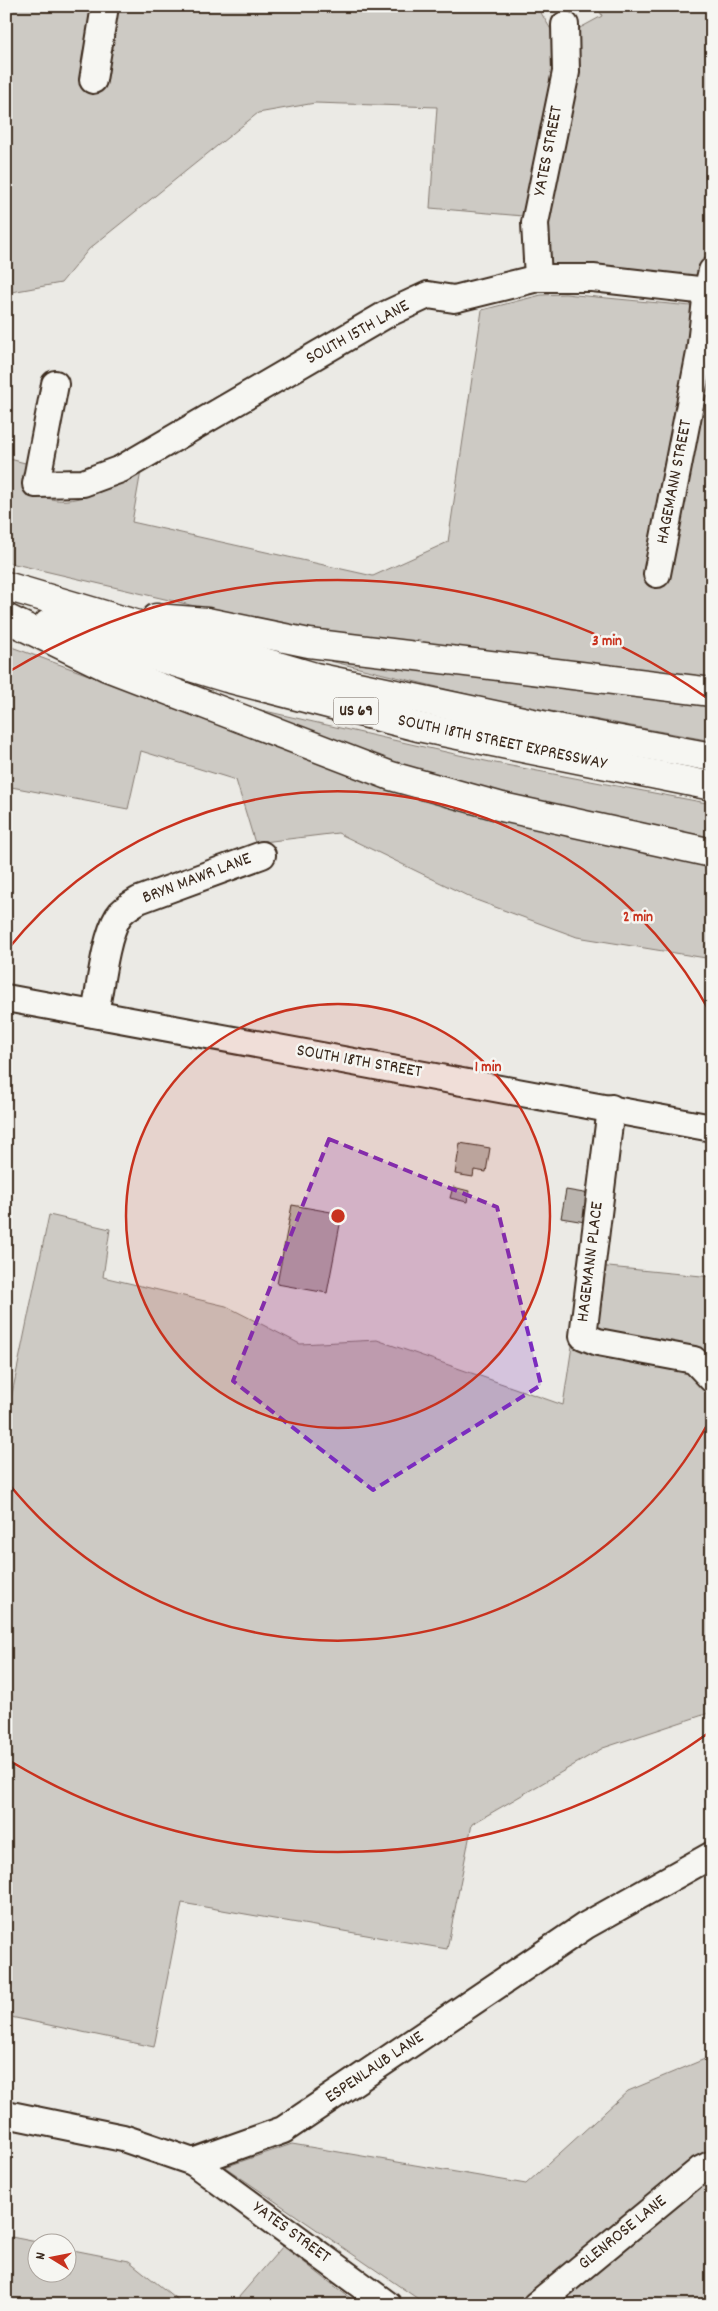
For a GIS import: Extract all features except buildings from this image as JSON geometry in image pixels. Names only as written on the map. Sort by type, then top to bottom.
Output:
[{"type":"highway","name":"SOUTH 18TH STREET EXPRESSWAY","points":[[6,586],[315,676],[561,730],[712,757]]},
{"type":"highway","name":"SOUTH 18TH STREET EXPRESSWAY","points":[[6,611],[227,678],[418,727],[712,786]]},
{"type":"highway","points":[[99,614],[207,622],[309,643],[712,692]]},
{"type":"highway","points":[[6,618],[107,667],[391,776],[502,807],[712,853]]},
{"type":"street","points":[[93,80],[105,6]]},
{"type":"street","name":"YATES STREET","points":[[538,278],[535,222],[566,72],[565,25]]},
{"type":"street","name":"SOUTH 15TH LANE","points":[[55,384],[36,484],[83,483],[121,469],[387,314],[428,295],[454,299],[538,278],[709,281]]},
{"type":"street","name":"HAGEMANN STREET","points":[[657,574],[700,353],[709,281]]},
{"type":"street","name":"BRYN MAWR LANE","points":[[95,1014],[110,935],[117,918],[127,906],[262,855]]},
{"type":"street","name":"SOUTH 18TH STREET","points":[[6,998],[712,1128]]},
{"type":"street","name":"HAGEMANN PLACE","points":[[611,1108],[583,1336],[598,1342],[694,1360],[712,1379]]},
{"type":"street","name":"ESPENLAUB LANE","points":[[193,2162],[283,2130],[585,1926],[712,1855]]},
{"type":"street","points":[[6,2114],[123,2138],[193,2162]]},
{"type":"street","name":"YATES STREET","points":[[193,2162],[388,2305]]},
{"type":"street","name":"GLENROSE LANE","points":[[536,2305],[700,2170],[712,2164]]},
{"type":"highlighted area","points":[[329,1139],[497,1207],[541,1385],[373,1490],[233,1381]]},
{"type":"shaded area","points":[[6,6],[537,6],[553,33],[554,83],[523,216],[430,208],[437,107],[315,103],[258,113],[89,249],[61,283],[6,293]]},
{"type":"shaded area","points":[[598,6],[709,6],[712,12],[712,250],[701,277],[543,267],[545,219],[578,29],[602,16]]},
{"type":"shaded area","points":[[565,294],[712,308],[712,680],[315,630],[199,607],[6,562],[6,458],[29,464],[40,495],[52,499],[65,500],[91,494],[141,471],[132,522],[373,576],[448,542],[482,310],[541,295]]},
{"type":"shaded area","points":[[6,645],[248,733],[712,865],[712,959],[577,937],[476,900],[338,833],[255,843],[236,780],[141,751],[128,809],[6,786]]},
{"type":"shaded area","points":[[332,652],[712,700],[712,741],[491,700],[330,661]]},
{"type":"shaded area","points":[[243,706],[490,762],[712,804],[712,844],[415,775]]},
{"type":"shaded area","points":[[49,1215],[110,1229],[103,1277],[226,1306],[300,1344],[377,1340],[563,1405],[584,1267],[598,1266],[712,1277],[712,1712],[603,1748],[472,1824],[447,1949],[182,1903],[154,2047],[6,2016],[6,1423]]},
{"type":"shaded area","points":[[712,2056],[712,2305],[427,2305],[225,2167],[292,2144],[526,2184],[628,2091]]},
{"type":"shaded area","points":[[6,2236],[28,2240],[28,2284],[78,2284],[78,2251],[129,2261],[184,2305],[6,2305]]},
{"type":"shaded area","points":[[283,2246],[359,2305],[232,2305]]}]
